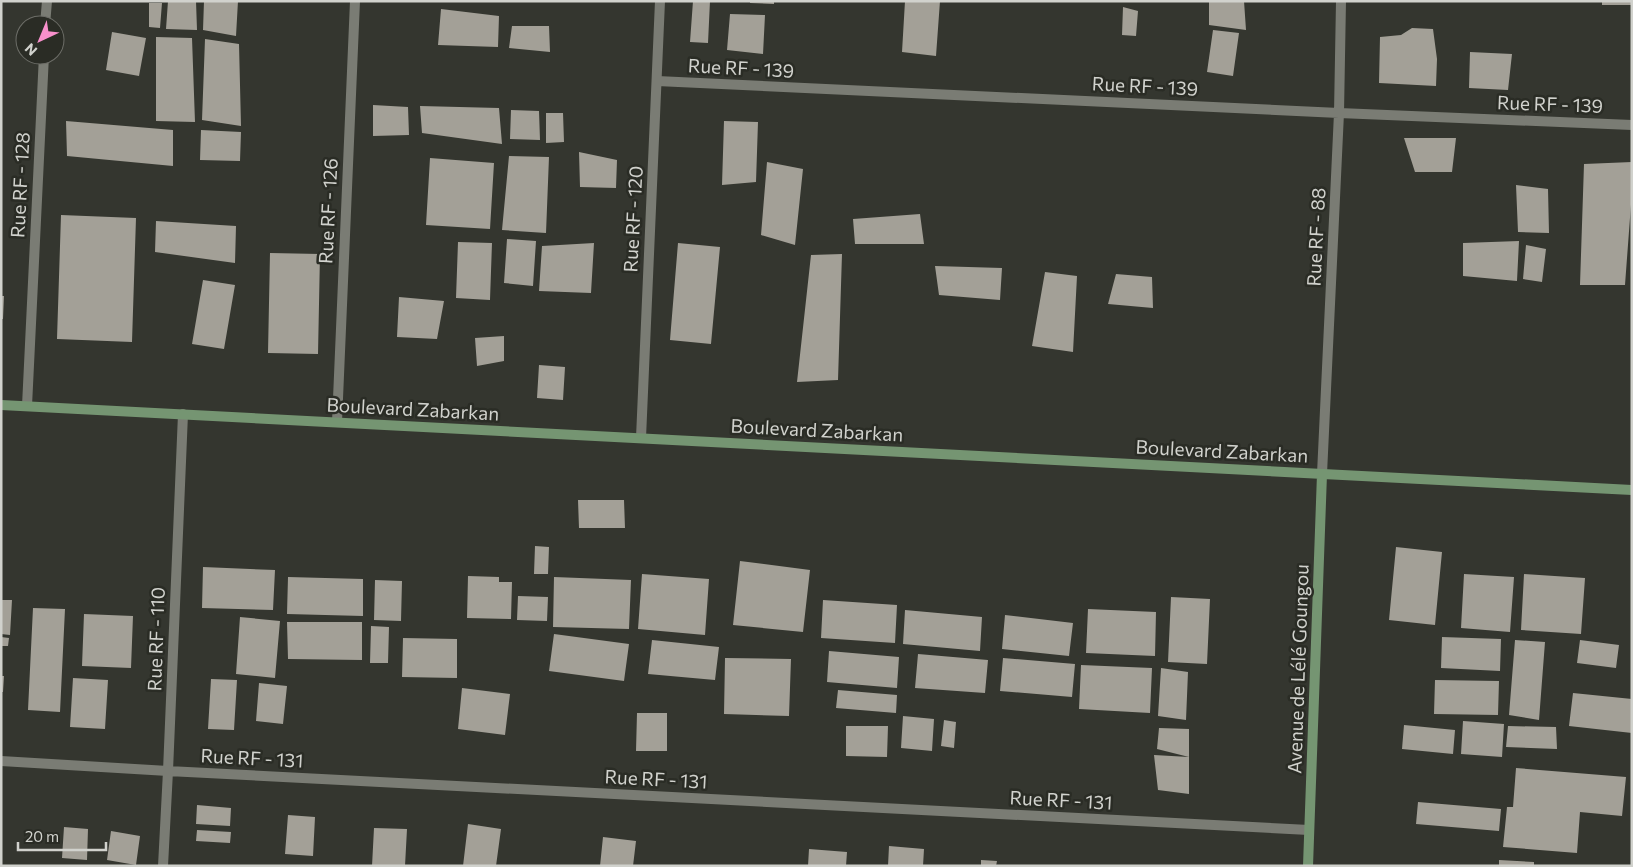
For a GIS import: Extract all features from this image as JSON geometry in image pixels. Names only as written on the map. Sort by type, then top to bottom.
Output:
[{"type":"street","points":[[45,15],[46,1]]},
{"type":"street","name":"Rue RF - 126","points":[[337,422],[355,1]]},
{"type":"street","name":"Rue RF - 120","points":[[641,438],[660,1]]},
{"type":"street","name":"Rue RF - 88","points":[[1322,474],[1340,113],[1341,1]]},
{"type":"street","name":"Rue RF - 128","points":[[27,406],[44,65]]},
{"type":"street","name":"Rue RF - 139","points":[[657,81],[1632,125]]},
{"type":"street","name":"Boulevard Zabarkan","points":[[1,405],[1632,490]]},
{"type":"street","name":"Rue RF - 110","points":[[162,866],[168,771],[183,414]]},
{"type":"street","name":"Avenue de Lélé Goungou","points":[[1308,866],[1322,474]]},
{"type":"street","name":"Rue RF - 131","points":[[1,761],[1309,830]]},
{"type":"building","points":[[168,1],[196,1],[197,30],[166,29]]},
{"type":"building","points":[[204,1],[238,1],[236,36],[203,30]]},
{"type":"building","points":[[693,1],[710,1],[708,43],[690,42]]},
{"type":"building","points":[[750,1],[774,1],[774,4],[750,3]]},
{"type":"building","points":[[905,1],[940,1],[936,56],[902,52]]},
{"type":"building","points":[[1209,1],[1244,1],[1246,30],[1209,25]]},
{"type":"building","points":[[1602,1],[1632,1],[1632,5],[1602,5]]},
{"type":"building","points":[[149,3],[162,3],[160,28],[149,27]]},
{"type":"building","points":[[1123,7],[1138,11],[1136,36],[1122,35]]},
{"type":"building","points":[[441,9],[499,16],[498,47],[438,45]]},
{"type":"building","points":[[730,14],[765,15],[763,54],[727,50]]},
{"type":"building","points":[[512,26],[549,26],[550,52],[509,48]]},
{"type":"building","points":[[1412,28],[1433,29],[1437,59],[1436,86],[1379,83],[1380,37],[1401,35]]},
{"type":"building","points":[[1213,30],[1239,33],[1233,76],[1207,72]]},
{"type":"building","points":[[112,32],[146,38],[139,76],[106,70]]},
{"type":"building","points":[[156,37],[192,38],[195,122],[156,121]]},
{"type":"building","points":[[205,39],[239,44],[241,126],[202,120]]},
{"type":"building","points":[[1470,52],[1512,54],[1508,90],[1469,88]]},
{"type":"building","points":[[373,105],[408,107],[409,135],[373,136]]},
{"type":"building","points":[[420,106],[499,108],[502,144],[422,133]]},
{"type":"building","points":[[511,110],[539,111],[540,140],[510,139]]},
{"type":"building","points":[[546,113],[563,113],[564,142],[546,143]]},
{"type":"building","points":[[66,121],[173,130],[173,166],[67,156]]},
{"type":"building","points":[[724,121],[758,122],[756,182],[722,185]]},
{"type":"building","points":[[201,130],[241,132],[240,161],[200,160]]},
{"type":"building","points":[[1404,138],[1456,138],[1452,172],[1415,172]]},
{"type":"building","points":[[579,152],[617,160],[616,188],[580,187]]},
{"type":"building","points":[[509,156],[549,157],[546,233],[502,230]]},
{"type":"building","points":[[430,158],[494,163],[490,229],[426,225]]},
{"type":"building","points":[[767,162],[803,169],[795,245],[761,235]]},
{"type":"building","points":[[1632,162],[1632,191],[1625,285],[1580,285],[1584,164]]},
{"type":"building","points":[[1516,185],[1548,189],[1549,233],[1518,232]]},
{"type":"building","points":[[920,214],[924,244],[855,244],[853,219]]},
{"type":"building","points":[[61,215],[136,218],[132,342],[57,339]]},
{"type":"building","points":[[156,221],[236,226],[235,263],[155,252]]},
{"type":"building","points":[[507,239],[536,241],[533,286],[504,283]]},
{"type":"building","points":[[1519,241],[1517,281],[1463,276],[1463,243]]},
{"type":"building","points":[[458,242],[492,243],[490,300],[456,298]]},
{"type":"building","points":[[594,243],[591,293],[539,291],[542,246]]},
{"type":"building","points":[[678,243],[720,247],[711,344],[670,340]]},
{"type":"building","points":[[1526,245],[1546,249],[1542,282],[1523,279]]},
{"type":"building","points":[[270,253],[320,254],[318,354],[268,353]]},
{"type":"building","points":[[842,254],[838,380],[797,382],[811,255]]},
{"type":"building","points":[[935,266],[1002,268],[1000,300],[939,295]]},
{"type":"building","points":[[1045,272],[1077,276],[1073,352],[1032,346]]},
{"type":"building","points":[[1116,274],[1152,277],[1153,308],[1108,304]]},
{"type":"building","points":[[203,280],[235,285],[224,349],[192,344]]},
{"type":"building","points":[[1,296],[4,296],[3,319],[1,319]]},
{"type":"building","points":[[399,297],[444,301],[437,339],[397,337]]},
{"type":"building","points":[[504,336],[504,361],[477,366],[475,338]]},
{"type":"building","points":[[539,365],[565,367],[563,400],[537,398]]},
{"type":"building","points":[[578,500],[624,500],[625,528],[579,528]]},
{"type":"building","points":[[535,546],[549,547],[548,574],[534,574]]},
{"type":"building","points":[[1396,547],[1442,552],[1435,625],[1389,620]]},
{"type":"building","points":[[740,561],[810,570],[803,632],[733,625]]},
{"type":"building","points":[[203,567],[275,570],[273,610],[202,608]]},
{"type":"building","points":[[642,574],[709,579],[705,635],[638,629]]},
{"type":"building","points":[[1464,574],[1514,577],[1510,632],[1461,628]]},
{"type":"building","points":[[1524,574],[1585,578],[1581,634],[1521,630]]},
{"type":"building","points":[[468,576],[499,577],[499,582],[512,582],[511,619],[467,618]]},
{"type":"building","points":[[288,577],[363,579],[363,616],[287,614]]},
{"type":"building","points":[[554,577],[631,580],[629,629],[553,627]]},
{"type":"building","points":[[375,580],[402,581],[401,621],[374,620]]},
{"type":"building","points":[[518,596],[548,597],[547,621],[517,620]]},
{"type":"building","points":[[1171,597],[1210,599],[1207,664],[1168,662]]},
{"type":"building","points":[[1,600],[12,600],[10,635],[1,634]]},
{"type":"building","points":[[823,600],[897,605],[895,643],[821,638]]},
{"type":"building","points":[[33,608],[65,609],[60,712],[28,710]]},
{"type":"building","points":[[1088,609],[1156,612],[1155,656],[1086,653]]},
{"type":"building","points":[[905,610],[982,617],[980,651],[903,644]]},
{"type":"building","points":[[84,614],[133,616],[131,668],[82,666]]},
{"type":"building","points":[[1005,615],[1073,623],[1069,656],[1002,649]]},
{"type":"building","points":[[240,617],[280,621],[275,678],[236,674]]},
{"type":"building","points":[[287,622],[362,622],[362,660],[288,659]]},
{"type":"building","points":[[371,626],[389,627],[388,663],[370,663]]},
{"type":"building","points":[[554,634],[629,644],[624,681],[549,671]]},
{"type":"building","points":[[1,637],[9,638],[8,646],[1,646]]},
{"type":"building","points":[[1442,637],[1501,639],[1500,671],[1441,668]]},
{"type":"building","points":[[403,638],[457,639],[457,678],[402,677]]},
{"type":"building","points":[[652,640],[719,647],[715,680],[648,674]]},
{"type":"building","points":[[1515,640],[1545,642],[1539,720],[1509,715]]},
{"type":"building","points":[[1580,640],[1619,645],[1616,668],[1577,663]]},
{"type":"building","points":[[829,651],[899,657],[897,688],[827,682]]},
{"type":"building","points":[[918,654],[988,660],[985,693],[915,688]]},
{"type":"building","points":[[725,658],[791,659],[789,716],[724,714]]},
{"type":"building","points":[[1003,658],[1075,664],[1072,697],[1000,691]]},
{"type":"building","points":[[1081,665],[1152,668],[1150,713],[1079,709]]},
{"type":"building","points":[[1161,668],[1188,672],[1186,720],[1158,716]]},
{"type":"building","points":[[1,676],[4,676],[3,692],[1,692]]},
{"type":"building","points":[[73,678],[108,680],[105,729],[70,727]]},
{"type":"building","points":[[211,679],[237,680],[234,730],[208,729]]},
{"type":"building","points":[[1435,680],[1499,681],[1498,715],[1434,714]]},
{"type":"building","points":[[259,683],[287,686],[283,724],[256,721]]},
{"type":"building","points":[[462,688],[510,694],[505,735],[458,729]]},
{"type":"building","points":[[838,690],[897,695],[896,713],[836,708]]},
{"type":"building","points":[[1573,693],[1632,699],[1632,733],[1569,726]]},
{"type":"building","points":[[637,713],[667,713],[667,751],[636,751]]},
{"type":"building","points":[[903,716],[934,719],[932,751],[901,748]]},
{"type":"building","points":[[944,720],[956,722],[954,748],[941,746]]},
{"type":"building","points":[[1463,721],[1504,724],[1502,757],[1461,754]]},
{"type":"building","points":[[1404,725],[1455,730],[1453,754],[1402,749]]},
{"type":"building","points":[[846,726],[888,726],[887,757],[846,756]]},
{"type":"building","points":[[1508,726],[1556,727],[1557,749],[1506,747]]},
{"type":"building","points":[[1159,728],[1189,729],[1189,757],[1157,749]]},
{"type":"building","points":[[1154,755],[1189,757],[1189,794],[1158,790]]},
{"type":"building","points":[[1516,768],[1626,777],[1622,816],[1580,812],[1577,853],[1503,847],[1507,807],[1513,807]]},
{"type":"building","points":[[1418,802],[1501,809],[1499,831],[1416,824]]},
{"type":"building","points":[[197,805],[231,808],[230,826],[196,824]]},
{"type":"building","points":[[288,815],[315,817],[313,856],[285,854]]},
{"type":"building","points":[[468,824],[501,829],[496,866],[463,866]]},
{"type":"building","points":[[64,827],[88,829],[87,860],[62,858]]},
{"type":"building","points":[[374,828],[407,829],[405,866],[372,866]]},
{"type":"building","points":[[197,830],[231,832],[230,843],[196,841]]},
{"type":"building","points":[[111,831],[140,836],[136,865],[107,860]]},
{"type":"building","points":[[603,837],[636,841],[633,866],[600,866]]},
{"type":"building","points":[[889,846],[924,849],[923,866],[888,866]]},
{"type":"building","points":[[809,849],[847,852],[846,866],[808,866]]},
{"type":"building","points":[[981,860],[997,861],[996,866],[981,866]]},
{"type":"building","points":[[1499,860],[1534,862],[1534,866],[1499,866]]}]
